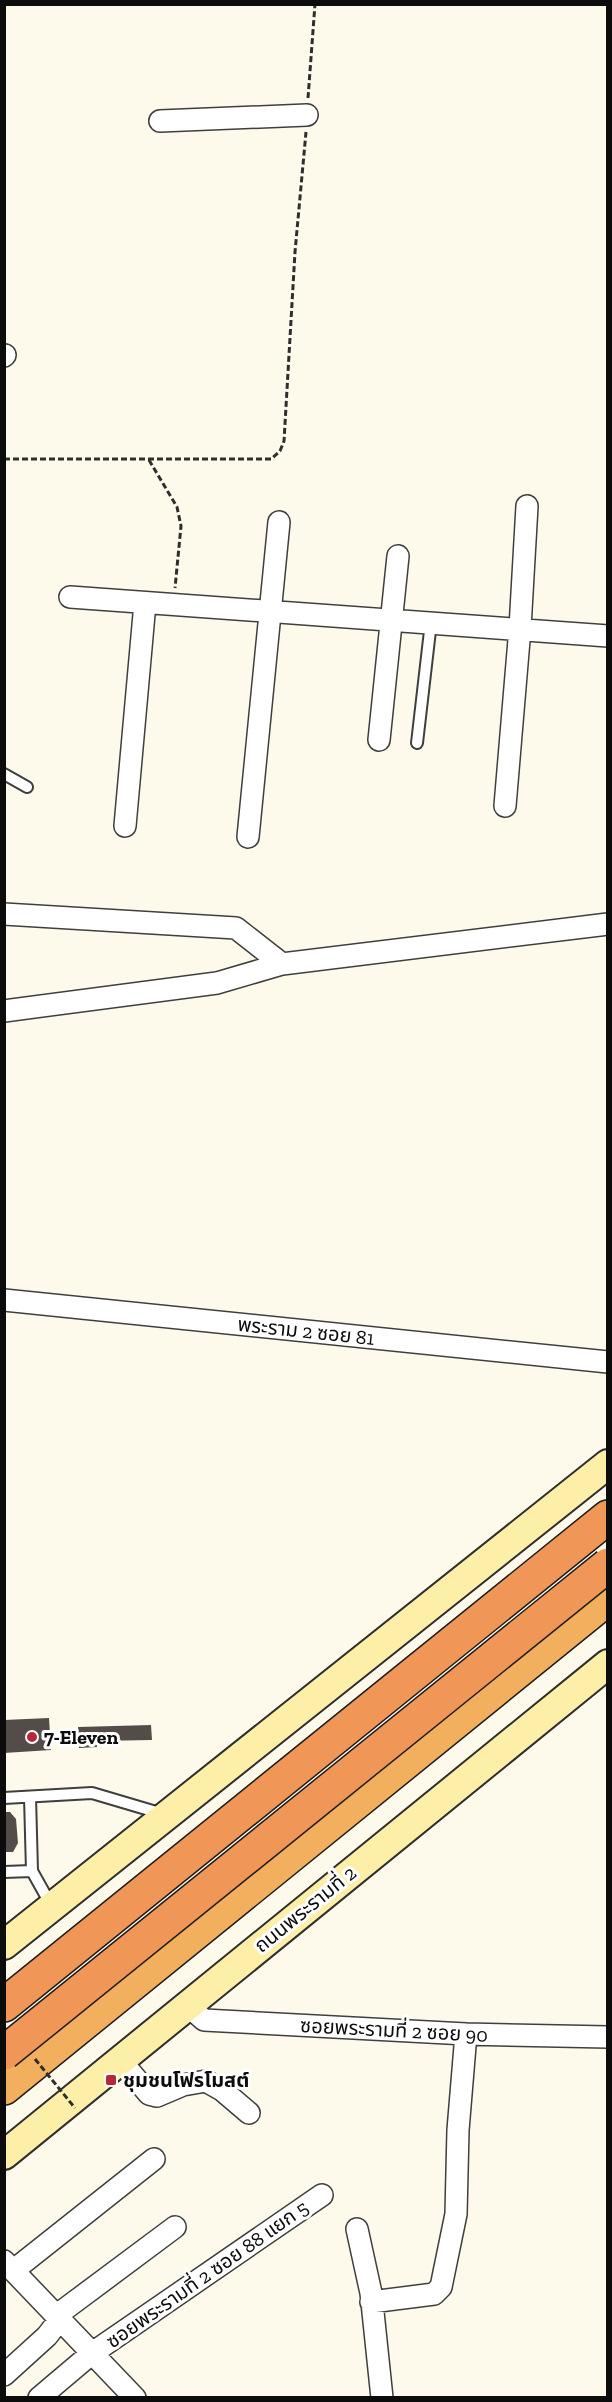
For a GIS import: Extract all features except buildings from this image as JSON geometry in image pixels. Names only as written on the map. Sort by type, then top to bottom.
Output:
[{"type":"highway","points":[[4,2005],[608,1517]]},
{"type":"highway","points":[[19,2054],[608,1565]]},
{"type":"highway","points":[[4,2088],[608,1598]]},
{"type":"main road","points":[[4,1945],[608,1464]]},
{"type":"main road","name":"ถนนพระรามที่ 2","points":[[4,2155],[606,1666]]},
{"type":"street","points":[[160,121],[307,115]]},
{"type":"street","points":[[505,806],[520,628],[527,506]]},
{"type":"street","points":[[248,837],[279,522]]},
{"type":"street","points":[[379,740],[398,556]]},
{"type":"street","points":[[70,597],[608,636]]},
{"type":"street","points":[[125,825],[145,603]]},
{"type":"street","points":[[4,914],[236,928],[282,964]]},
{"type":"street","points":[[4,1011],[217,983],[282,964],[608,924]]},
{"type":"street","name":"พระราม 2 ซอย 81","points":[[5,1304],[608,1362]]},
{"type":"street","name":"ซอยพระรามที่ 2 ซอย 90","points":[[187,2005],[204,2020],[466,2034],[608,2037]]},
{"type":"street","points":[[371,2302],[434,2294],[441,2287],[456,2214],[458,2130],[466,2034]]},
{"type":"street","points":[[120,2060],[149,2094],[157,2096],[183,2085],[206,2081],[222,2090],[249,2113]]},
{"type":"street","points":[[135,2397],[91,2354],[59,2317],[9,2266],[154,2159]]},
{"type":"street","name":"ซอยพระรามที่ 2 ซอย 88 แยก 5","points":[[39,2397],[91,2354],[322,2195]]},
{"type":"street","points":[[4,2375],[47,2336],[59,2317],[175,2227]]},
{"type":"street","points":[[357,2229],[371,2302],[382,2397]]},
{"type":"lane","points":[[417,743],[430,622]]},
{"type":"lane","points":[[4,774],[27,788]]},
{"type":"lane","points":[[4,1798],[92,1793],[166,1815]]},
{"type":"lane","points":[[30,1797],[32,1871],[52,1907]]},
{"type":"lane","points":[[4,1872],[32,1871]]},
{"type":"path","points":[[4,459],[271,459],[280,451],[284,441],[315,4]]},
{"type":"path","points":[[149,460],[177,507],[181,526],[174,604]]},
{"type":"path","points":[[19,2054],[75,2108]]},
{"type":"place","name":"7-Eleven","points":[[32,1737]]},
{"type":"place","name":"ชุมชนโฟรโมสต์","points":[[111,2080]]}]
